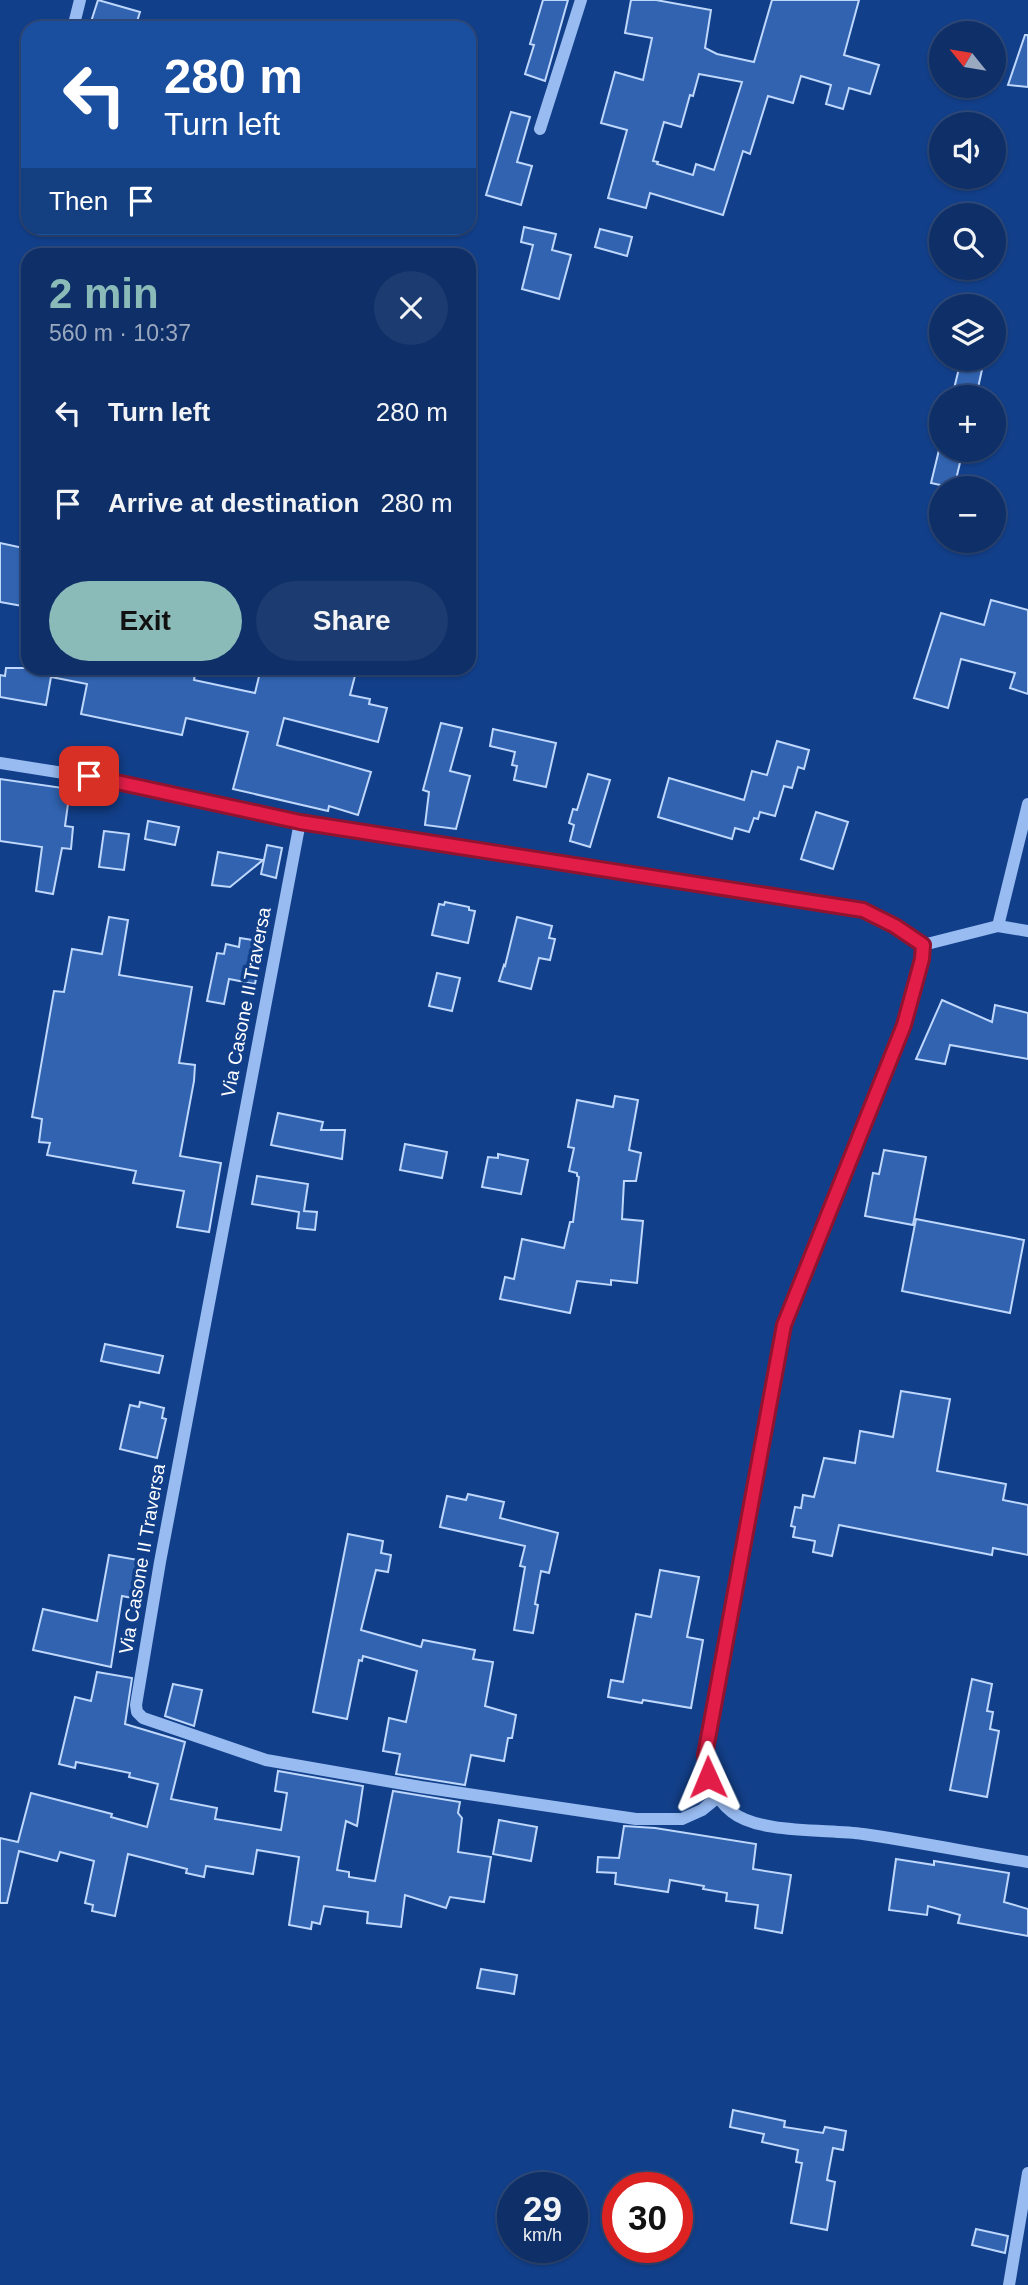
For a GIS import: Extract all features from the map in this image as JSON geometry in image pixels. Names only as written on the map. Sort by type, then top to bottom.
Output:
[{"type":"street","points":[[75,21],[80,0]]},
{"type":"street","points":[[540,129],[581,0]]},
{"type":"street","points":[[0,763],[89,776],[300,822],[863,910],[895,926],[923,945],[998,926],[1028,931]]},
{"type":"street","points":[[998,926],[1028,804]]},
{"type":"street","name":"Via Casone II Traversa","points":[[300,822],[160,1562],[137,1712],[142,1718],[266,1760],[421,1787],[636,1819],[682,1819],[702,1810],[718,1797]]},
{"type":"street","points":[[923,945],[922,959],[904,1025],[784,1325],[705,1755],[708,1777],[718,1797],[733,1812],[752,1823],[861,1834],[1028,1862]]},
{"type":"street","points":[[1009,2285],[1028,2173]]},
{"type":"building","points":[[98,0],[140,12],[137,21],[91,21]]},
{"type":"building","points":[[543,0],[568,0],[545,81],[525,74],[534,45],[530,44]]},
{"type":"building","points":[[631,0],[656,0],[711,10],[705,48],[717,54],[754,62],[772,0],[859,0],[844,55],[879,65],[870,94],[849,88],[843,109],[826,104],[831,85],[801,76],[793,103],[768,96],[750,154],[743,151],[723,215],[650,193],[646,208],[608,198],[627,130],[601,123],[615,72],[643,80],[652,38],[625,33]],"holes":[[[699,74],[742,82],[714,170],[696,164],[693,175],[653,161],[664,122],[681,127]]]},
{"type":"building","points":[[1025,35],[1028,35],[1028,87],[1008,85]]},
{"type":"building","points":[[511,112],[530,117],[517,162],[532,166],[521,205],[486,195]]},
{"type":"building","points":[[524,227],[556,234],[552,250],[571,255],[559,299],[522,289],[533,245],[521,242]]},
{"type":"building","points":[[600,229],[632,237],[627,256],[595,247]]},
{"type":"building","points":[[958,371],[982,371],[979,385],[955,385]]},
{"type":"building","points":[[936,462],[960,462],[957,476],[933,476]]},
{"type":"building","points":[[0,543],[21,548],[21,606],[0,602]]},
{"type":"building","points":[[991,600],[1028,610],[1028,694],[1010,688],[1015,673],[961,659],[948,708],[914,698],[941,613],[984,625]]},
{"type":"building","points":[[6,668],[21,668],[21,675],[195,675],[194,680],[255,693],[259,675],[355,675],[350,695],[370,699],[369,704],[387,708],[378,742],[284,718],[277,745],[371,772],[358,815],[329,806],[328,811],[233,789],[248,732],[186,718],[182,735],[81,714],[87,684],[51,677],[46,705],[0,697],[0,675],[5,676]]},
{"type":"building","points":[[441,723],[462,728],[450,771],[470,776],[456,829],[425,825],[429,792],[423,790]]},
{"type":"building","points":[[493,729],[556,743],[546,787],[514,780],[517,766],[512,765],[515,752],[490,746]]},
{"type":"building","points":[[777,741],[809,750],[804,769],[798,767],[792,788],[784,786],[775,816],[760,812],[758,819],[754,818],[749,832],[735,828],[732,839],[658,817],[669,778],[744,800],[752,771],[767,775]]},
{"type":"building","points":[[588,774],[610,780],[590,847],[570,841],[574,825],[569,823],[573,809],[577,810]]},
{"type":"building","points":[[0,779],[70,789],[65,826],[73,827],[71,849],[62,848],[53,894],[36,891],[42,847],[0,841]]},
{"type":"building","points":[[816,812],[848,822],[833,869],[801,859]]},
{"type":"building","points":[[148,821],[179,827],[175,845],[145,839]]},
{"type":"building","points":[[104,831],[129,834],[124,870],[99,867]]},
{"type":"building","points":[[267,845],[282,848],[276,878],[261,874]]},
{"type":"building","points":[[218,852],[263,860],[230,887],[212,885]]},
{"type":"building","points":[[445,902],[469,907],[469,910],[475,911],[468,943],[432,935],[439,904],[444,905]]},
{"type":"building","points":[[109,917],[128,920],[119,975],[192,987],[179,1063],[195,1065],[194,1081],[180,1156],[221,1163],[209,1232],[177,1227],[184,1191],[133,1183],[136,1171],[47,1155],[50,1143],[39,1142],[42,1119],[32,1117],[54,991],[64,992],[72,949],[102,954]]},
{"type":"building","points":[[517,917],[552,926],[549,938],[555,939],[550,960],[539,958],[531,989],[499,981]]},
{"type":"building","points":[[240,938],[260,941],[258,952],[261,952],[255,984],[229,979],[224,1004],[207,1001],[217,953],[224,954],[226,944],[239,947]]},
{"type":"building","points":[[437,973],[460,978],[452,1011],[429,1006]]},
{"type":"building","points":[[942,1000],[992,1022],[995,1005],[1028,1013],[1028,1059],[950,1045],[945,1064],[916,1059]]},
{"type":"building","points":[[615,1096],[638,1100],[629,1150],[641,1153],[636,1181],[624,1181],[622,1219],[643,1221],[637,1283],[611,1280],[611,1285],[577,1281],[570,1313],[500,1299],[505,1277],[514,1279],[522,1239],[564,1248],[570,1222],[573,1222],[579,1177],[577,1173],[569,1171],[574,1148],[568,1147],[577,1100],[613,1107]]},
{"type":"building","points":[[278,1113],[323,1122],[321,1130],[345,1130],[342,1159],[271,1145]]},
{"type":"building","points":[[405,1144],[447,1152],[442,1178],[400,1170]]},
{"type":"building","points":[[884,1150],[926,1157],[913,1225],[865,1216],[873,1173],[879,1174]]},
{"type":"building","points":[[498,1154],[528,1160],[521,1194],[482,1187],[488,1157],[498,1158]]},
{"type":"building","points":[[257,1176],[308,1184],[304,1211],[317,1212],[315,1230],[297,1228],[299,1212],[252,1204]]},
{"type":"building","points":[[916,1219],[1024,1240],[1010,1313],[902,1291]]},
{"type":"building","points":[[105,1344],[163,1356],[159,1373],[101,1361]]},
{"type":"building","points":[[901,1391],[950,1399],[937,1471],[1006,1484],[1003,1500],[1028,1505],[1028,1555],[993,1548],[992,1555],[839,1525],[832,1556],[813,1552],[815,1541],[793,1537],[795,1527],[791,1526],[795,1507],[801,1508],[803,1495],[814,1497],[824,1458],[855,1463],[860,1431],[893,1437]]},
{"type":"building","points":[[140,1402],[164,1408],[162,1418],[166,1419],[157,1458],[120,1449],[130,1405],[139,1407]]},
{"type":"building","points":[[468,1494],[504,1502],[500,1518],[558,1533],[549,1573],[541,1571],[533,1633],[514,1630],[525,1567],[520,1566],[525,1546],[440,1527],[447,1496],[466,1500]]},
{"type":"building","points":[[348,1534],[383,1541],[381,1553],[391,1555],[388,1572],[376,1570],[361,1630],[421,1647],[423,1640],[475,1650],[473,1659],[493,1662],[485,1706],[516,1715],[512,1738],[508,1738],[504,1761],[471,1755],[465,1785],[396,1774],[400,1754],[383,1751],[389,1718],[406,1722],[417,1671],[363,1656],[362,1661],[359,1660],[347,1719],[313,1712]]},
{"type":"building","points":[[109,1555],[144,1561],[137,1599],[122,1596],[111,1667],[33,1650],[43,1609],[97,1621]]},
{"type":"building","points":[[660,1570],[699,1577],[687,1637],[703,1640],[691,1708],[608,1697],[611,1680],[623,1682],[636,1614],[651,1617]]},
{"type":"building","points":[[97,1672],[132,1678],[125,1724],[185,1742],[171,1799],[217,1808],[215,1819],[281,1830],[287,1793],[275,1791],[278,1771],[363,1786],[357,1826],[346,1821],[337,1870],[349,1872],[349,1877],[375,1881],[393,1791],[460,1802],[458,1813],[462,1818],[458,1852],[491,1857],[484,1902],[450,1897],[446,1908],[405,1895],[401,1927],[367,1923],[368,1912],[324,1906],[320,1924],[312,1922],[311,1929],[289,1925],[299,1857],[257,1850],[253,1874],[206,1866],[204,1877],[186,1873],[187,1869],[128,1854],[115,1916],[92,1911],[93,1905],[85,1903],[94,1861],[60,1852],[57,1861],[19,1851],[7,1903],[0,1903],[0,1838],[18,1842],[31,1793],[112,1814],[111,1817],[147,1827],[158,1784],[129,1777],[130,1773],[76,1762],[75,1768],[59,1764],[75,1697],[91,1701]]},
{"type":"building","points":[[972,1679],[992,1684],[987,1711],[993,1712],[990,1729],[999,1731],[987,1797],[950,1790]]},
{"type":"building","points":[[173,1684],[202,1690],[194,1726],[165,1716]]},
{"type":"building","points":[[499,1820],[537,1827],[531,1861],[493,1854]]},
{"type":"building","points":[[624,1826],[655,1828],[756,1844],[753,1869],[791,1875],[782,1933],[755,1928],[758,1905],[726,1901],[727,1893],[670,1880],[668,1892],[615,1884],[616,1873],[597,1872],[598,1857],[619,1858]]},
{"type":"building","points":[[896,1859],[934,1865],[934,1861],[1009,1873],[1004,1902],[1028,1909],[1028,1936],[958,1923],[960,1915],[928,1906],[927,1915],[889,1910]]},
{"type":"building","points":[[481,1969],[517,1975],[514,1994],[477,1988]]},
{"type":"building","points":[[733,2110],[785,2121],[784,2127],[823,2133],[825,2127],[846,2131],[843,2150],[833,2148],[827,2180],[835,2182],[827,2230],[791,2223],[802,2163],[796,2162],[798,2150],[762,2142],[764,2134],[730,2127]]},
{"type":"building","points":[[976,2229],[1008,2236],[1005,2253],[972,2245]]},
{"type":"route","points":[[89,776],[300,822],[863,910],[895,926],[923,945],[922,959],[904,1025],[784,1325],[705,1755],[708,1777]]}]
